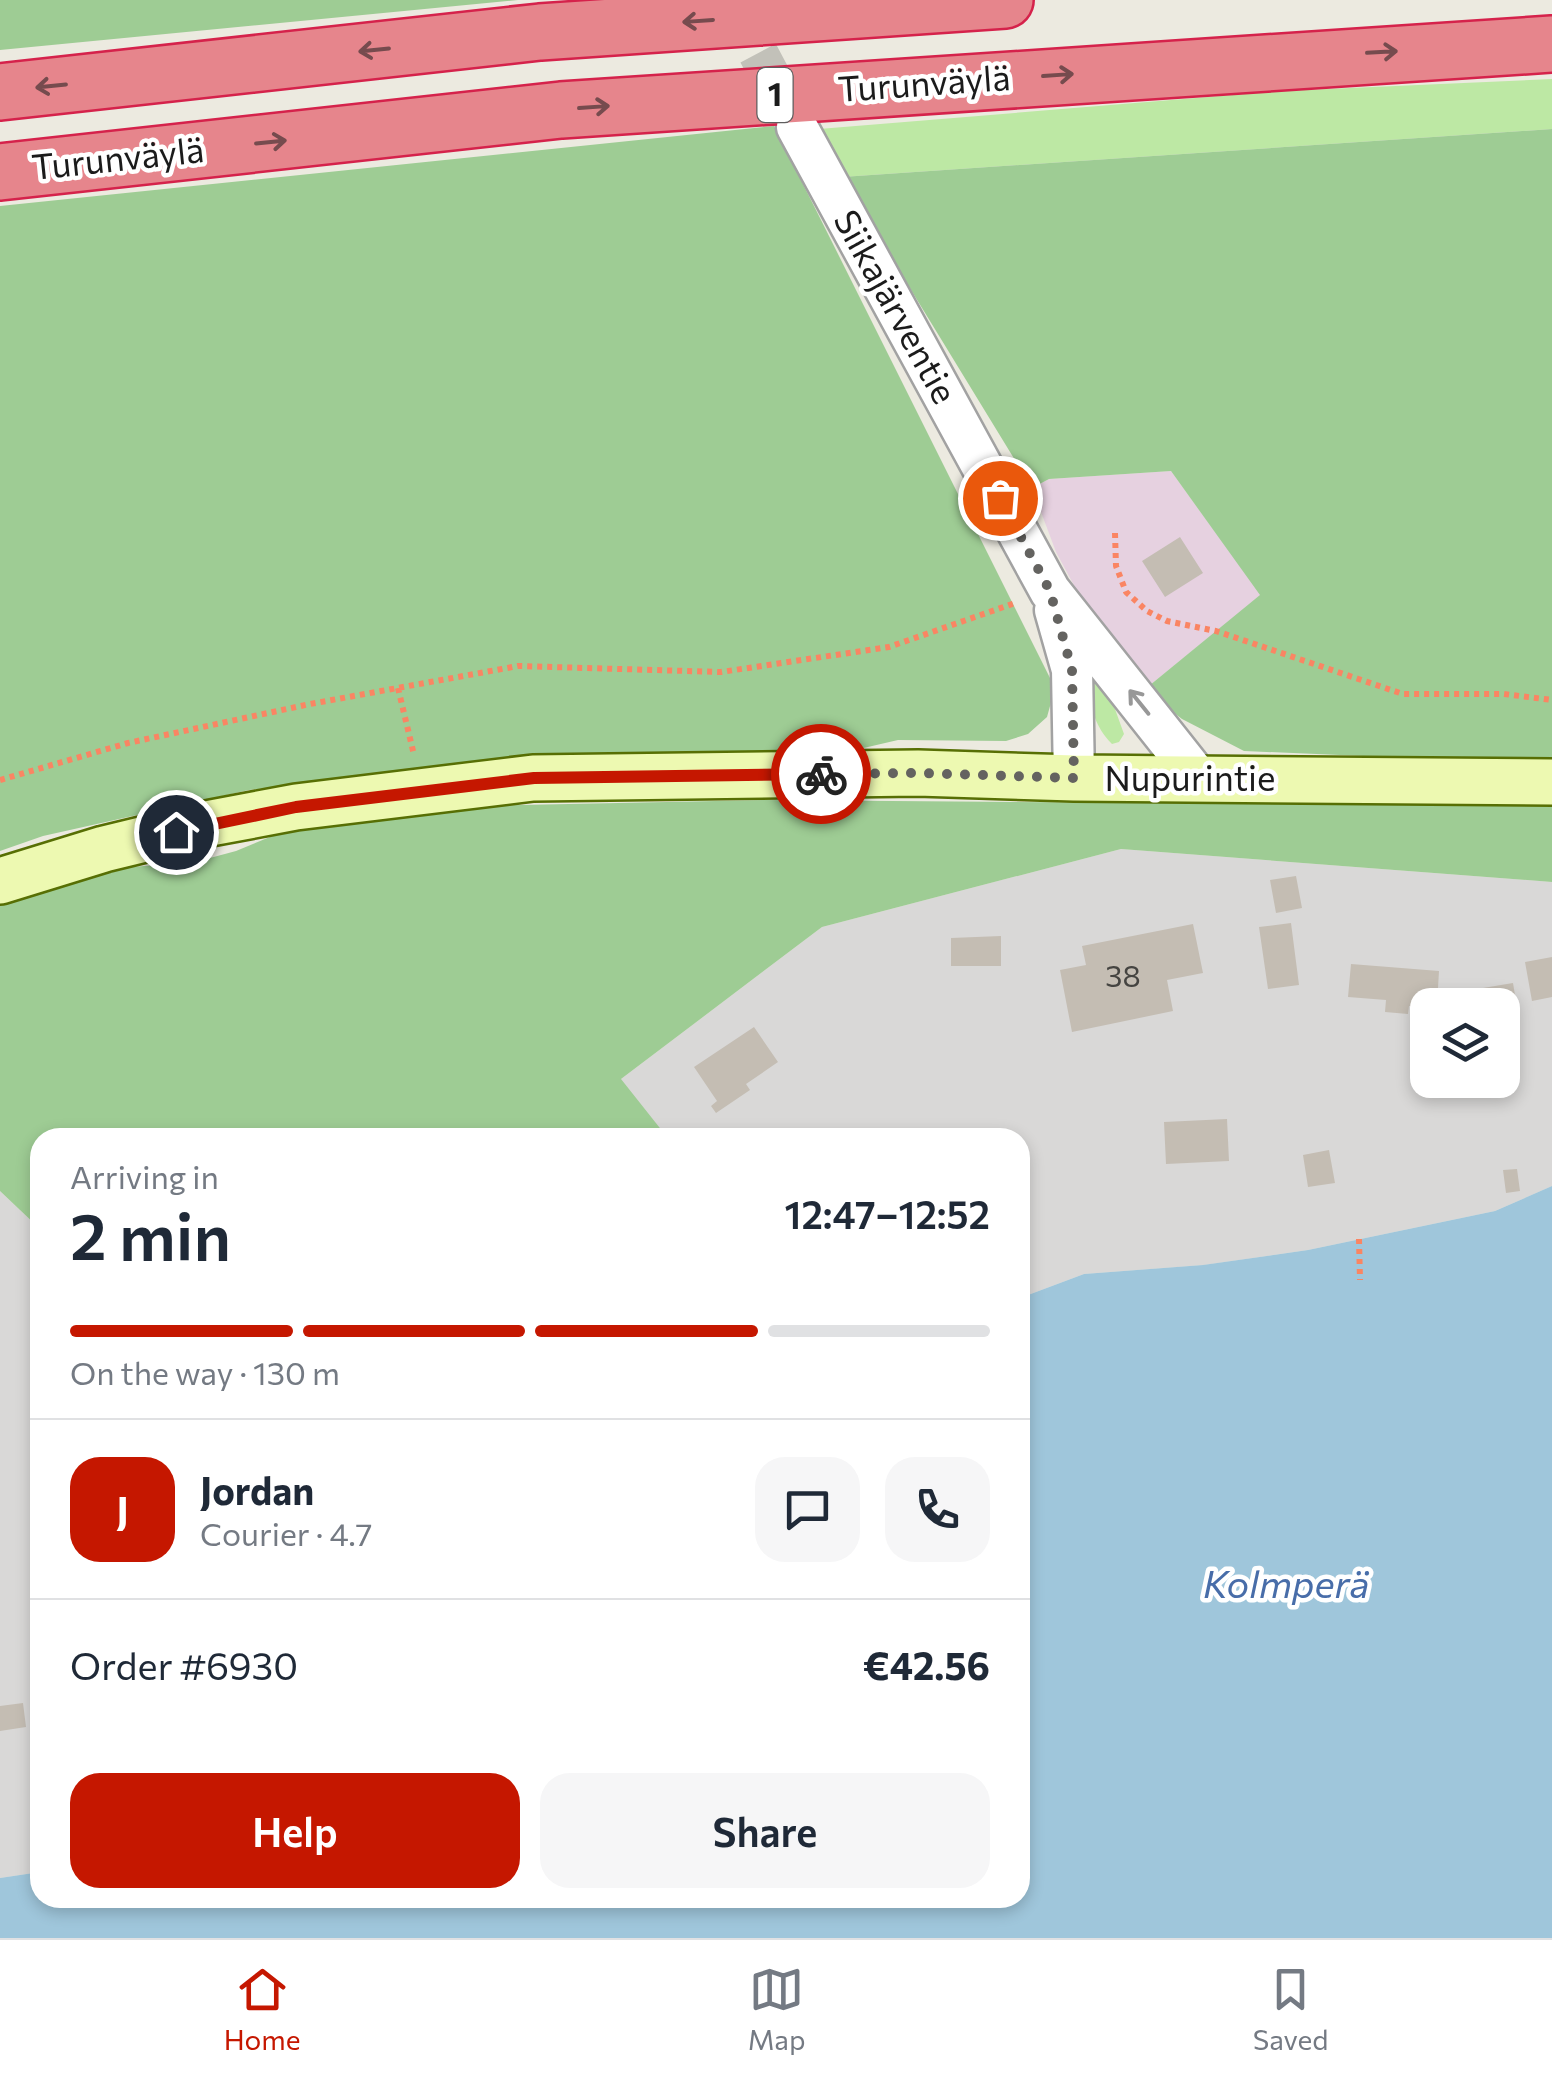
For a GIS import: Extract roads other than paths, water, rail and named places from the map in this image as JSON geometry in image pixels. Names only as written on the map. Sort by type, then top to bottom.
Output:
[{"type":"highway","name":"1","points":[[0,92],[540,32],[1005,0]]},
{"type":"highway","name":"Turunväylä","points":[[0,172],[561,110],[1552,44]]},
{"type":"main road","name":"Nupurintie","points":[[0,881],[104,849],[296,807],[534,778],[918,773],[1552,782]]},
{"type":"street","name":"Siikajärventie","points":[[797,128],[1050,591]]},
{"type":"street","points":[[1050,591],[1072,670],[1074,778]]},
{"type":"street","points":[[1050,591],[1199,778]]},
{"type":"water","name":"Kolmperä","points":[[1552,1186],[1552,1938],[0,1938],[0,1878],[30,1874],[30,1908],[1030,1908],[1030,1294],[1084,1274],[1203,1265],[1308,1250],[1495,1211]]},
{"type":"tunnel","points":[[730,0],[791,115]]}]
